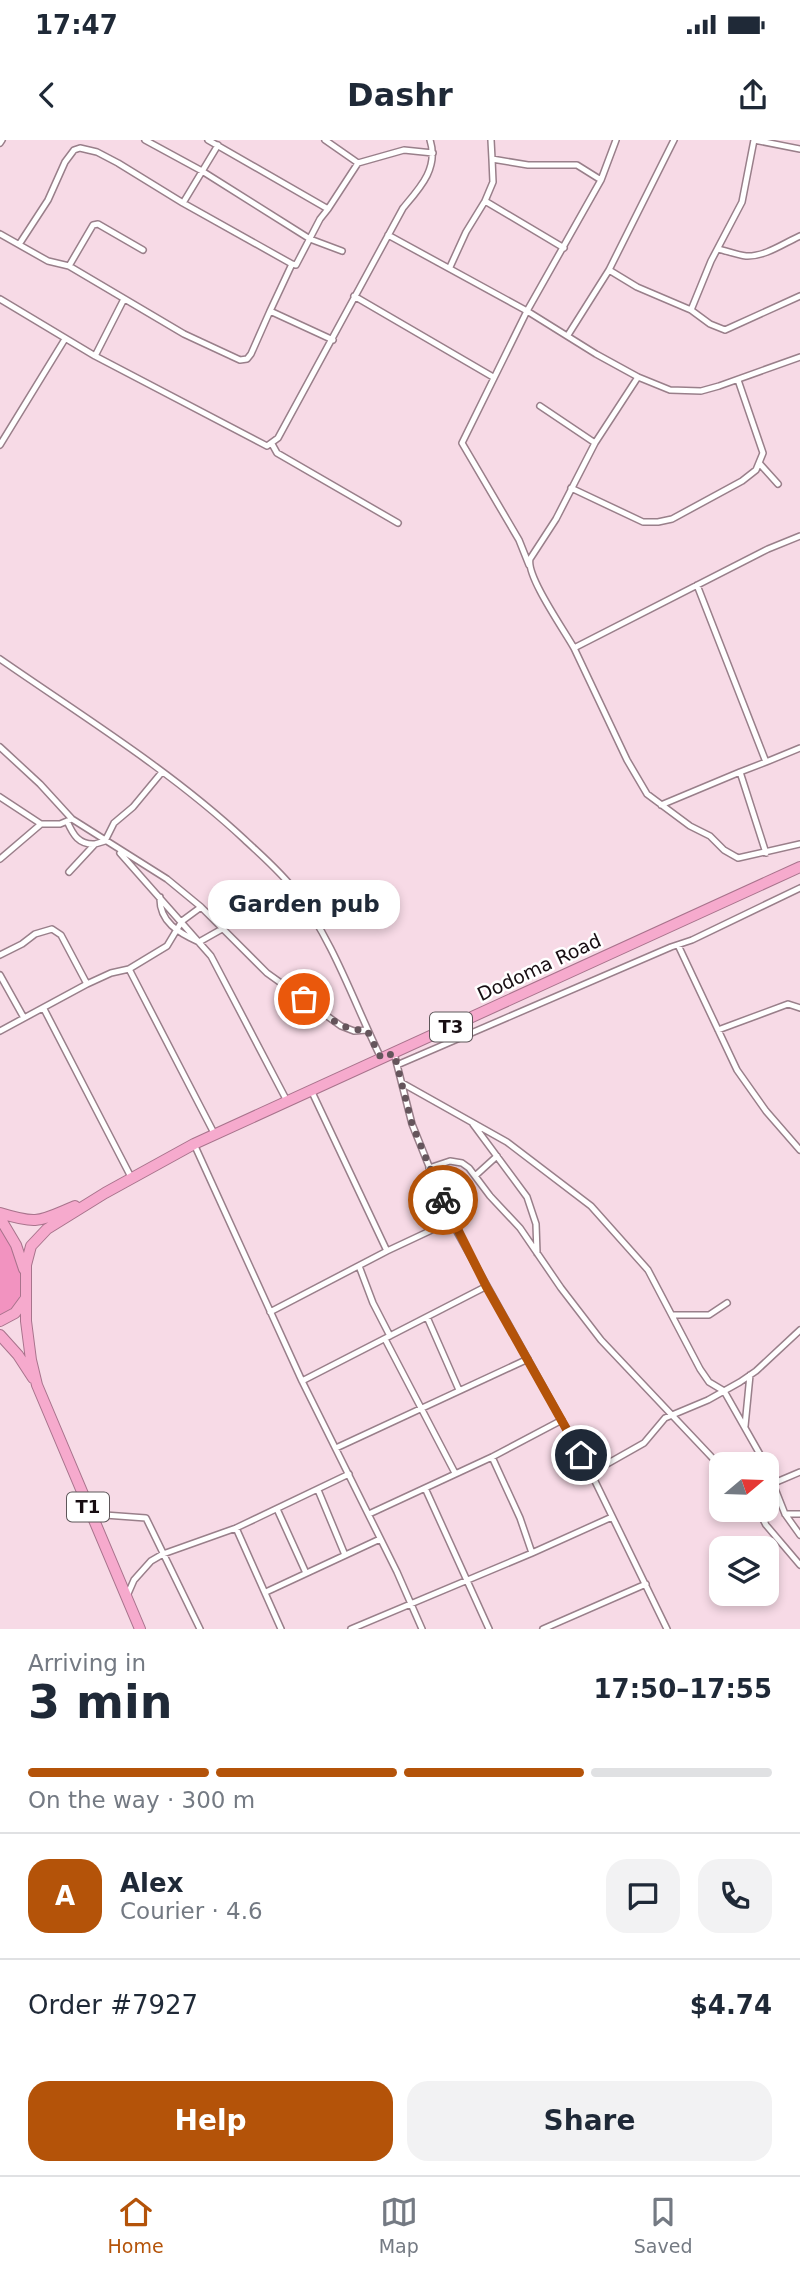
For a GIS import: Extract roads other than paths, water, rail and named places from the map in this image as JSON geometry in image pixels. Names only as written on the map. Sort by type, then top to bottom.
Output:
[{"type":"highway","name":"Dodoma Road","points":[[27,1283],[27,1255],[35,1240],[47,1229],[131,1177],[194,1144],[800,867]]},
{"type":"highway","name":"Dodoma Road","points":[[0,1215],[28,1221],[42,1220],[105,1193]]},
{"type":"highway","name":"T1","points":[[0,1215],[16,1245],[27,1283],[28,1340],[37,1385]]},
{"type":"highway","points":[[0,1321],[15,1313],[26,1297]]},
{"type":"highway","name":"T1","points":[[0,1335],[18,1355],[37,1385],[140,1629]]},
{"type":"street","points":[[145,140],[202,171],[310,239],[342,251]]},
{"type":"street","points":[[208,140],[328,209]]},
{"type":"street","points":[[325,140],[358,163]]},
{"type":"street","points":[[0,299],[65,340],[260,444],[272,444],[278,438],[333,340],[403,208],[421,188],[429,173],[433,153],[430,140]]},
{"type":"street","points":[[450,267],[466,232],[485,201],[492,182],[491,140]]},
{"type":"street","points":[[616,140],[601,180],[527,311],[462,443],[519,540],[534,580],[574,648],[599,705],[647,794],[738,858],[800,844]]},
{"type":"street","points":[[568,335],[609,270],[674,140]]},
{"type":"street","points":[[691,310],[711,261],[741,202],[754,140],[799,149],[800,140]]},
{"type":"street","points":[[183,203],[218,145]]},
{"type":"street","points":[[20,243],[48,200],[65,162],[74,150],[80,148],[97,152],[296,265],[320,219],[358,163],[404,150],[433,153]]},
{"type":"street","points":[[492,159],[528,165],[577,165],[601,180]]},
{"type":"street","points":[[485,201],[564,248]]},
{"type":"street","points":[[69,266],[93,225],[98,224],[143,250]]},
{"type":"street","points":[[0,234],[48,261],[69,266],[184,334],[244,361],[251,354],[292,264]]},
{"type":"street","points":[[388,234],[527,311],[638,377],[670,390],[701,391],[800,357]]},
{"type":"street","points":[[718,249],[746,256],[754,255],[800,236]]},
{"type":"street","points":[[609,270],[637,287],[691,310],[710,324],[724,330],[800,296]]},
{"type":"street","points":[[354,296],[493,377]]},
{"type":"street","points":[[95,356],[124,299]]},
{"type":"street","points":[[270,311],[333,340]]},
{"type":"street","points":[[0,445],[65,340]]},
{"type":"street","points":[[529,565],[595,443],[638,377]]},
{"type":"street","points":[[571,488],[643,522],[658,522],[672,519],[751,476],[760,464],[763,453],[738,380]]},
{"type":"street","points":[[540,406],[595,443]]},
{"type":"street","points":[[272,444],[277,453],[398,523]]},
{"type":"street","points":[[760,464],[778,484]]},
{"type":"street","points":[[574,648],[768,549],[800,536]]},
{"type":"street","points":[[697,585],[766,762]]},
{"type":"street","points":[[0,659],[162,772],[228,824],[296,891],[332,950],[381,1058]]},
{"type":"street","points":[[0,747],[40,784],[70,820],[167,879],[201,907],[267,973],[341,1026],[354,1031],[367,1030]]},
{"type":"street","points":[[662,805],[800,748]]},
{"type":"street","points":[[70,820],[75,837],[87,844],[105,841],[114,823],[133,807],[162,772]]},
{"type":"street","points":[[740,772],[766,853]]},
{"type":"street","points":[[0,797],[41,824],[60,824],[70,820]]},
{"type":"street","points":[[0,859],[41,824]]},
{"type":"street","points":[[69,872],[96,844]]},
{"type":"street","points":[[115,847],[211,956],[287,1101]]},
{"type":"street","points":[[397,1065],[678,945],[800,888]]},
{"type":"street","points":[[160,897],[165,917],[176,931],[199,942]]},
{"type":"street","points":[[0,1031],[87,984],[111,973],[130,970],[167,946],[182,921],[201,907]]},
{"type":"street","points":[[0,955],[35,934],[52,929],[61,935],[87,984]]},
{"type":"street","points":[[199,942],[222,929]]},
{"type":"street","points":[[678,945],[737,1070],[766,1111],[800,1150]]},
{"type":"street","points":[[130,970],[215,1135]]},
{"type":"street","points":[[0,975],[24,1018]]},
{"type":"street","points":[[718,1030],[788,1004],[800,1008]]},
{"type":"street","points":[[44,1009],[131,1177]]},
{"type":"street","points":[[394,1053],[412,1124],[452,1221],[591,1473],[667,1629]]},
{"type":"street","points":[[401,1083],[507,1142],[591,1206],[654,1279],[686,1345],[713,1385],[724,1391],[759,1452]]},
{"type":"street","points":[[311,1090],[387,1251]]},
{"type":"street","points":[[471,1122],[527,1197],[536,1224],[537,1255]]},
{"type":"street","points":[[194,1144],[302,1381],[369,1514],[422,1629]]},
{"type":"street","points":[[475,1176],[497,1156]]},
{"type":"street","points":[[429,1168],[450,1161],[462,1163],[475,1176],[489,1196],[520,1228],[591,1327],[709,1455]]},
{"type":"street","points":[[270,1311],[452,1221]]},
{"type":"street","points":[[359,1266],[388,1338],[454,1473]]},
{"type":"street","points":[[302,1381],[486,1286]]},
{"type":"street","points":[[672,1315],[709,1315],[727,1303]]},
{"type":"street","points":[[427,1317],[459,1390]]},
{"type":"street","points":[[591,1473],[645,1443],[659,1423],[670,1415],[708,1400],[750,1375],[800,1330]]},
{"type":"street","points":[[336,1448],[528,1359]]},
{"type":"street","points":[[745,1426],[750,1375]]},
{"type":"street","points":[[369,1514],[492,1457],[562,1419]]},
{"type":"street","points":[[492,1457],[520,1518],[532,1553]]},
{"type":"street","points":[[779,1481],[800,1472]]},
{"type":"street","points":[[126,1597],[134,1580],[151,1561],[163,1554],[236,1528],[349,1474]]},
{"type":"street","points":[[425,1488],[489,1629]]},
{"type":"street","points":[[318,1490],[345,1555]]},
{"type":"street","points":[[779,1497],[785,1514],[799,1530]]},
{"type":"street","points":[[277,1509],[306,1573]]},
{"type":"street","points":[[90,1514],[146,1518],[200,1629]]},
{"type":"street","points":[[785,1514],[800,1514]]},
{"type":"street","points":[[351,1629],[612,1517]]},
{"type":"street","points":[[764,1522],[800,1565]]},
{"type":"street","points":[[236,1528],[281,1629]]},
{"type":"street","points":[[266,1592],[380,1539]]},
{"type":"street","points":[[543,1629],[646,1584]]},
{"type":"place","name":"Garden pub","points":[[304,999]]}]
